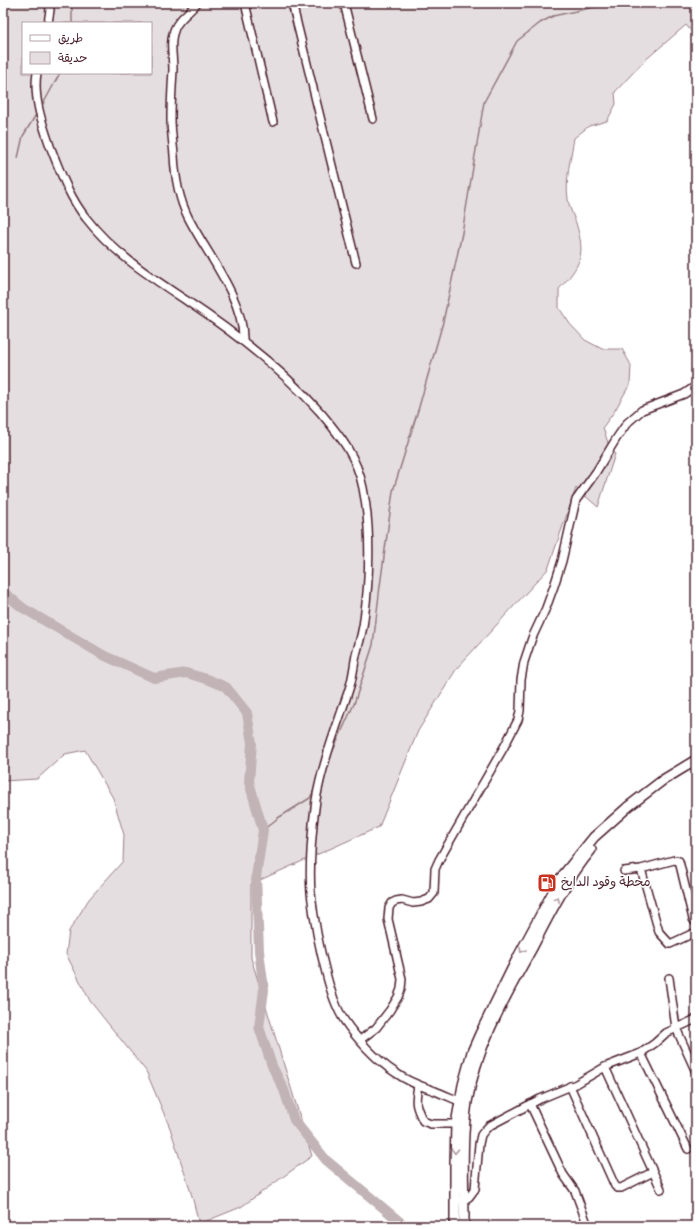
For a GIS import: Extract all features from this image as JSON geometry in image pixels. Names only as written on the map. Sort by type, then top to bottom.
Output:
[{"type":"main road","points":[[455,1226],[459,1200],[464,1141],[464,1102],[472,1052],[517,959],[560,879],[594,837],[629,806],[664,780],[696,760]]},
{"type":"main road","points":[[464,1221],[459,1200],[455,1164],[456,1124],[481,1048],[494,1020],[556,902],[574,872],[600,839],[615,824],[636,807],[696,766]]},
{"type":"street","points":[[48,22],[50,10],[49,3]]},
{"type":"street","points":[[197,3],[175,27],[171,47],[173,68],[171,120],[175,178],[188,219],[217,266],[233,298],[243,329],[243,340]]},
{"type":"street","points":[[245,3],[273,122]]},
{"type":"street","points":[[292,3],[356,263]]},
{"type":"street","points":[[344,3],[373,119]]},
{"type":"street","points":[[37,74],[35,87],[37,100],[46,132],[64,182],[74,202],[85,218],[120,254],[161,285],[243,340],[290,380],[341,437],[355,460],[367,506],[368,572],[364,620],[350,683],[324,765],[316,801],[311,849],[311,891],[316,926],[330,988],[344,1020],[360,1040],[394,1072],[413,1084],[464,1102]]},
{"type":"street","points":[[360,1040],[376,1028],[402,989],[402,979],[388,919],[389,908],[392,903],[396,901],[402,900],[413,903],[421,902],[429,899],[434,893],[435,869],[439,860],[518,720],[524,662],[532,638],[546,608],[554,586],[562,561],[576,500],[605,459],[627,423],[642,410],[684,394],[696,386]]},
{"type":"street","points":[[624,871],[641,869],[674,860],[679,861],[693,919],[696,923]]},
{"type":"street","points":[[641,869],[659,932],[670,944],[696,932]]},
{"type":"street","points":[[669,978],[676,1028],[696,1072]]},
{"type":"street","points":[[459,1200],[469,1197],[475,1189],[479,1144],[485,1130],[506,1116],[530,1104],[570,1086],[605,1067],[641,1053],[666,1033],[696,1019]]},
{"type":"street","points":[[641,1053],[688,1149]]},
{"type":"street","points":[[605,1067],[661,1189]]},
{"type":"street","points":[[418,1085],[415,1103],[423,1121],[431,1124],[456,1124]]},
{"type":"street","points":[[570,1086],[615,1186],[621,1188],[653,1172]]},
{"type":"street","points":[[530,1104],[563,1174],[575,1191],[588,1226]]},
{"type":"street","points":[[464,1221],[470,1226]]},
{"type":"green space","points":[[3,3],[696,3],[696,37],[686,25],[643,62],[615,92],[616,104],[607,121],[589,126],[574,138],[567,191],[569,205],[579,234],[581,252],[577,266],[559,289],[559,308],[570,324],[585,340],[602,349],[622,349],[631,365],[630,384],[614,412],[603,427],[609,446],[615,454],[598,507],[576,488],[548,569],[457,668],[418,731],[379,827],[251,884],[251,958],[312,1156],[241,1207],[199,1224],[192,1196],[170,1128],[146,1071],[90,1001],[66,954],[69,931],[89,899],[123,861],[124,835],[113,798],[85,750],[65,754],[37,779],[3,781]]},
{"type":"waterway","points":[[69,3],[72,9],[72,22]]},
{"type":"waterway","points":[[330,757],[354,704],[373,645],[393,491],[443,322],[462,233],[484,102],[517,41],[540,23],[553,16],[613,3]]},
{"type":"waterway","points":[[42,106],[59,74]]},
{"type":"waterway","points":[[18,158],[23,136],[37,113]]},
{"type":"waterway","points":[[3,592],[23,608],[103,655],[154,678],[186,673],[207,679],[226,687],[247,713],[252,743],[249,782],[263,830],[256,877],[259,951],[264,990],[259,1027],[272,1066],[284,1090],[294,1120],[326,1160],[405,1226]]},
{"type":"waterway","points":[[263,830],[278,818],[310,798],[316,786]]},
{"type":"place","name":"محطة وقود الدايخ","points":[[547,883]]}]
